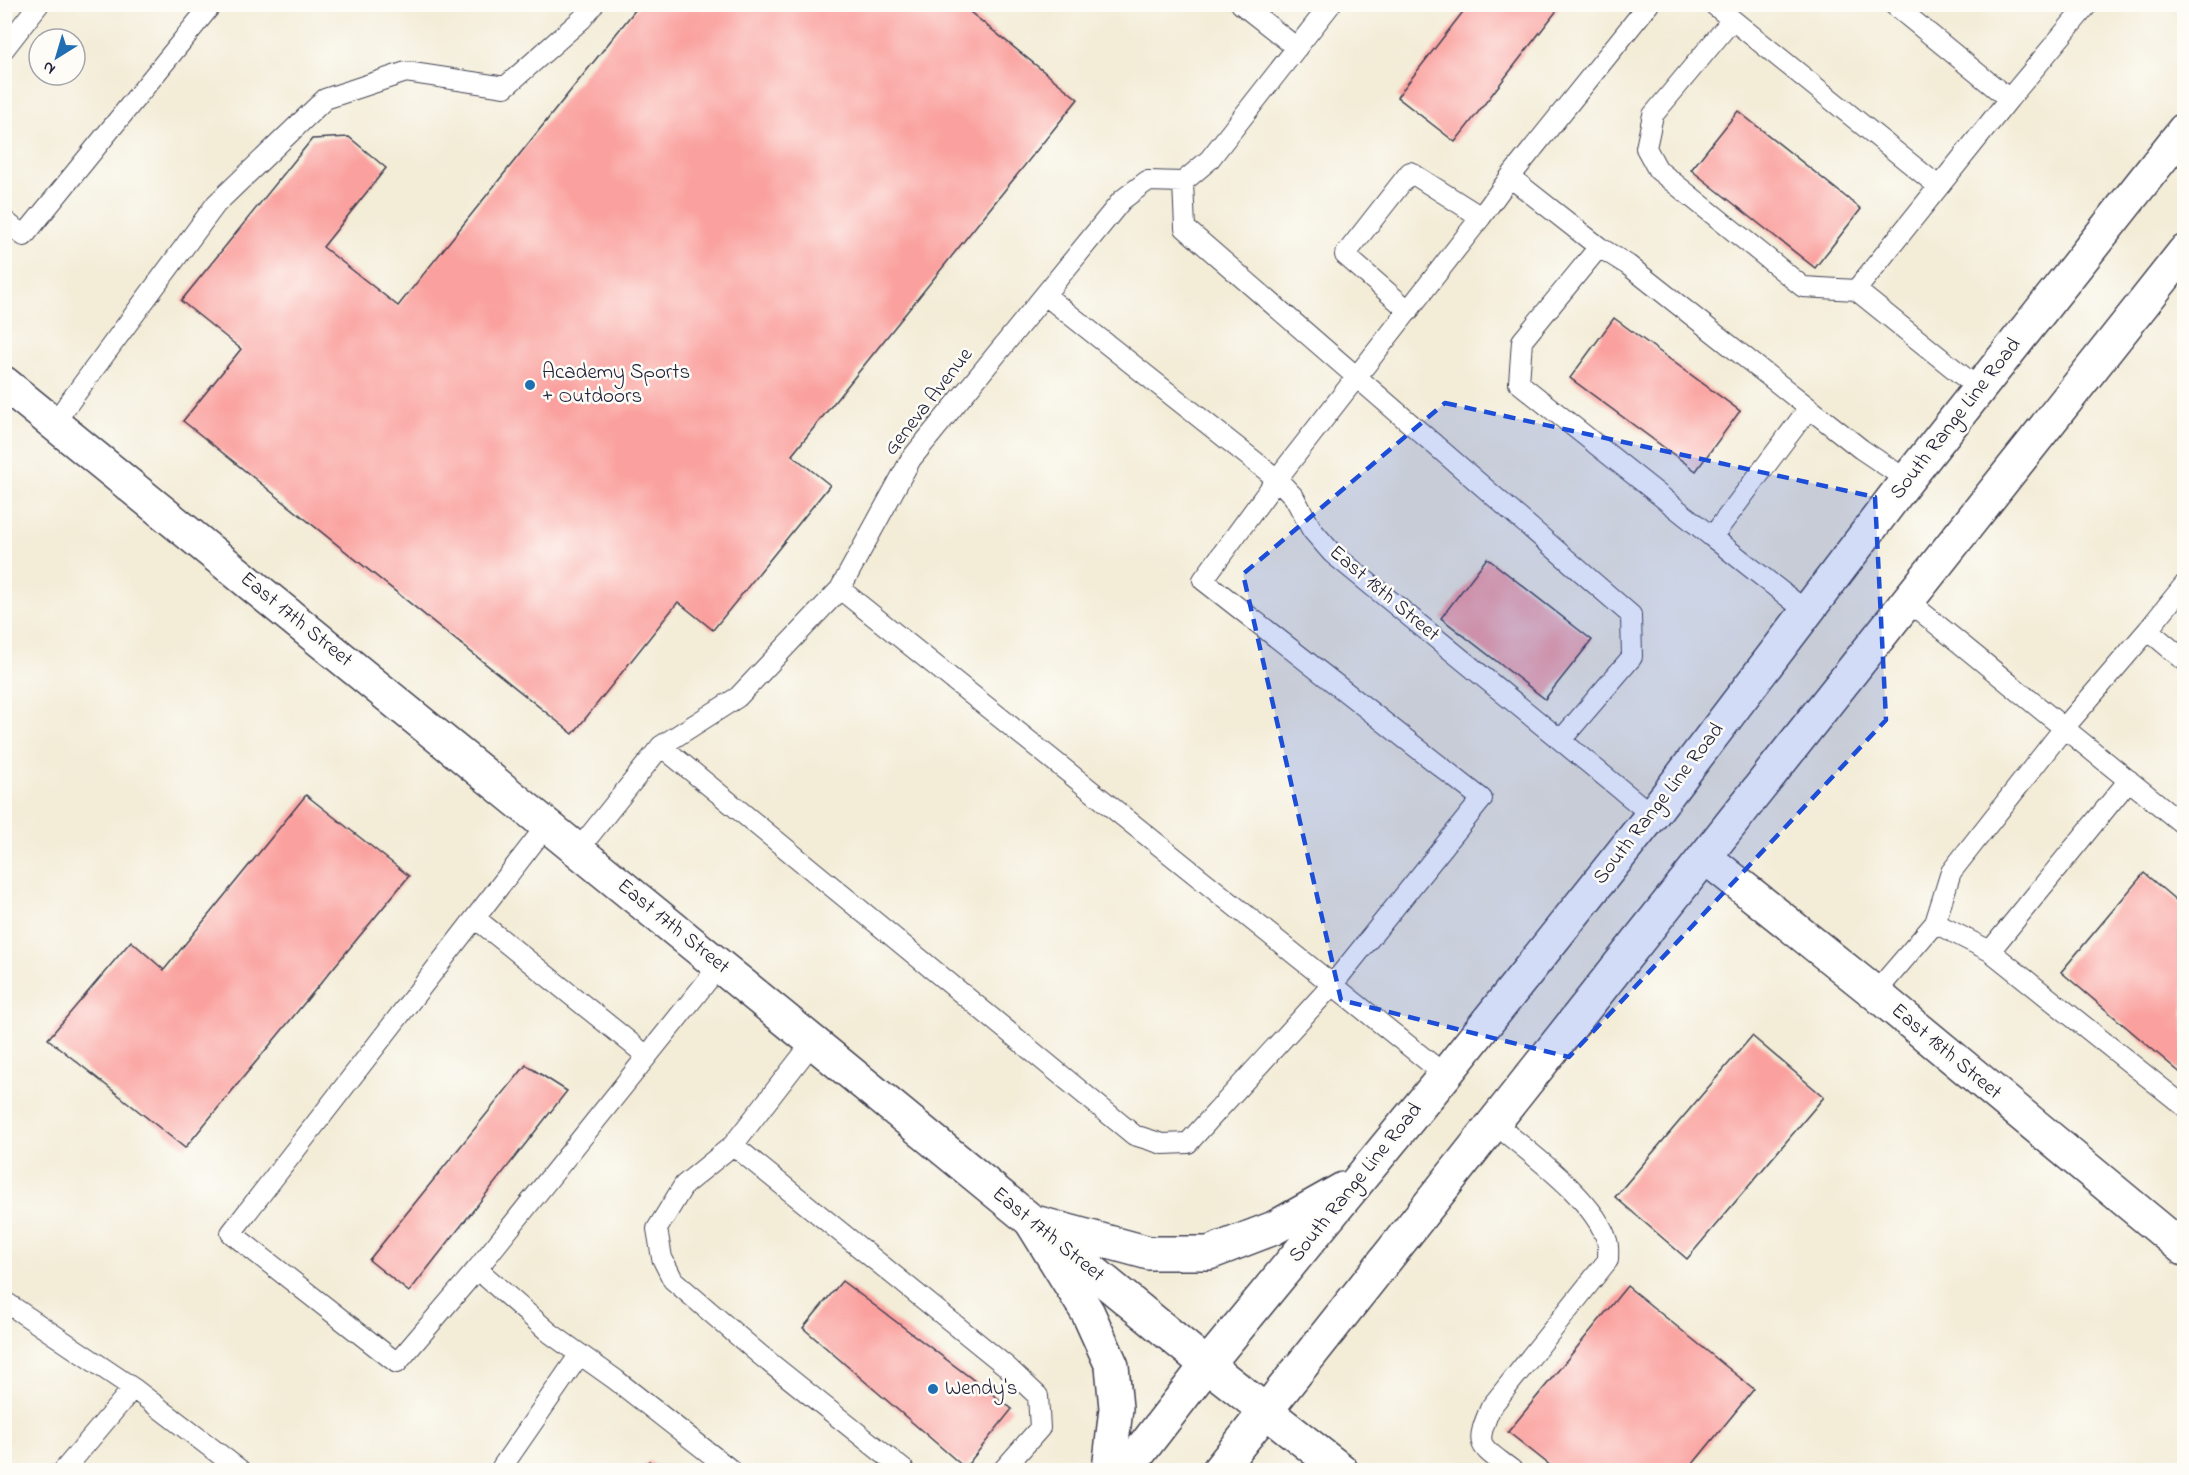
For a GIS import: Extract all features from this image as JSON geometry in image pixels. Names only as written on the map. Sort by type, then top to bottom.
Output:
[{"type":"main road","name":"South Range Line Road","points":[[1126,1470],[1207,1365],[1445,1075],[1652,815],[1907,480],[2184,130]]},
{"type":"main road","points":[[1219,1470],[2184,252]]},
{"type":"main road","name":"East 17th Street","points":[[4,383],[720,965],[1207,1365],[1341,1470]]},
{"type":"main road","name":"East 18th Street","points":[[1705,857],[1875,993],[2184,1249]]},
{"type":"main road","points":[[1031,1221],[1149,1253],[1209,1253],[1274,1227],[1360,1179]]},
{"type":"main road","points":[[1031,1221],[1088,1313],[1112,1366],[1116,1408],[1109,1470]]},
{"type":"lane","points":[[4,49],[39,4]]},
{"type":"lane","points":[[4,220],[24,236],[212,4]]},
{"type":"lane","points":[[54,423],[216,204],[325,99],[406,72],[505,87],[582,19],[594,4]]},
{"type":"lane","points":[[1241,4],[1297,48]]},
{"type":"lane","points":[[1331,4],[1209,160],[1183,182],[1185,228],[1631,615],[1632,657],[1561,740]]},
{"type":"lane","points":[[661,746],[1134,1135],[1163,1144],[1188,1143],[1333,984],[1482,799],[1203,580],[1277,479],[1409,311],[1510,177],[1649,4]]},
{"type":"lane","points":[[1713,4],[1938,186]]},
{"type":"lane","points":[[1893,4],[2009,99]]},
{"type":"lane","points":[[1856,290],[1938,186],[2088,4]]},
{"type":"lane","points":[[1732,20],[1653,115],[1646,148],[1658,170],[1803,287],[1856,290],[1979,389]]},
{"type":"lane","points":[[1409,311],[1345,255],[1410,172],[1481,217]]},
{"type":"lane","points":[[1510,177],[1599,246],[1628,265],[1861,448],[1907,480]]},
{"type":"lane","name":"Geneva Avenue","points":[[578,850],[661,746],[738,697],[840,589],[911,459],[1122,200],[1147,181],[1183,182]]},
{"type":"lane","points":[[1599,246],[1522,341],[1518,383],[1806,612]]},
{"type":"lane","name":"East 18th Street","points":[[1045,295],[1277,479],[1294,497],[1312,530],[1332,553],[1652,815]]},
{"type":"lane","points":[[1712,537],[1809,408]]},
{"type":"lane","points":[[1875,993],[1935,923],[1951,872],[2064,728],[2184,585]]},
{"type":"lane","points":[[840,589],[1445,1075]]},
{"type":"lane","points":[[1908,601],[2184,825]]},
{"type":"lane","points":[[2148,630],[2184,660]]},
{"type":"lane","points":[[1990,951],[2129,780]]},
{"type":"lane","points":[[547,825],[231,1233],[397,1363],[477,1269],[720,965]]},
{"type":"lane","points":[[475,918],[647,1056]]},
{"type":"lane","points":[[1935,923],[1990,951],[2184,1106]]},
{"type":"lane","points":[[813,1042],[733,1145],[684,1185],[657,1229],[662,1258],[673,1280],[759,1354],[904,1470]]},
{"type":"lane","points":[[1494,1123],[1574,1191],[1596,1220],[1607,1241],[1608,1260],[1491,1407],[1480,1432],[1484,1448],[1512,1470]]},
{"type":"lane","points":[[733,1145],[1006,1366],[1038,1396],[1040,1428],[1003,1470]]},
{"type":"lane","points":[[477,1269],[550,1333],[731,1470]]},
{"type":"lane","points":[[4,1301],[133,1388],[240,1470]]},
{"type":"lane","points":[[506,1470],[502,1467],[580,1354]]},
{"type":"lane","points":[[64,1470],[133,1388]]},
{"type":"highlighted area","points":[[1445,403],[1875,497],[1886,720],[1569,1057],[1341,1000],[1243,574]]},
{"type":"building","name":"Academy Sports + Outdoors","points":[[640,4],[960,4],[1078,99],[792,455],[830,485],[713,630],[678,602],[573,734],[183,421],[241,349],[181,301],[312,139],[349,137],[386,168],[323,247],[398,306]]},
{"type":"building","points":[[1469,4],[1562,4],[1455,142],[1397,97]]},
{"type":"building","points":[[1738,111],[1861,209],[1815,268],[1691,170]]},
{"type":"building","points":[[1614,318],[1740,411],[1696,471],[1570,378]]},
{"type":"building","points":[[1487,558],[1592,640],[1545,699],[1441,618]]},
{"type":"building","points":[[306,795],[409,876],[185,1148],[48,1039],[131,941],[164,970]]},
{"type":"building","points":[[2144,873],[2184,907],[2184,1076],[2061,972]]},
{"type":"building","points":[[1752,1036],[1824,1097],[1687,1259],[1615,1197]]},
{"type":"building","points":[[526,1065],[567,1091],[409,1292],[369,1260]]},
{"type":"building","points":[[842,1281],[1012,1409],[965,1468],[803,1328]]},
{"type":"building","points":[[1627,1286],[1754,1389],[1688,1470],[1556,1470],[1508,1432]]},
{"type":"building","points":[[649,1461],[661,1470],[640,1470]]},
{"type":"place","name":"Academy Sports + Outdoors","points":[[530,385]]},
{"type":"place","name":"Wendy's","points":[[933,1389]]}]
